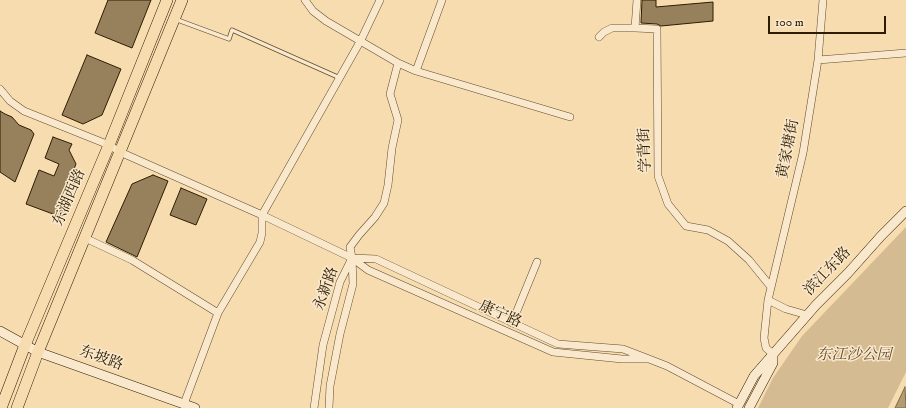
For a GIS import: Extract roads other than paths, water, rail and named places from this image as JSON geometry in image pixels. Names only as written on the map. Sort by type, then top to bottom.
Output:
[{"type":"main road","name":"东湖西路","points":[[1,408],[24,345],[109,145],[167,0]]},
{"type":"main road","name":"东湖西路","points":[[17,408],[38,352],[182,0]]},
{"type":"main road","name":"滨江东路","points":[[738,406],[754,376],[807,315],[906,211]]},
{"type":"main road","name":"东坡路","points":[[0,331],[38,352],[194,408]]},
{"type":"main road","name":"滨江东路","points":[[749,408],[773,363],[773,354]]},
{"type":"street","points":[[304,0],[326,21],[398,63],[416,71],[570,117]]},
{"type":"street","points":[[184,404],[218,313],[260,242],[262,233],[262,215],[340,78],[380,0]]},
{"type":"street","points":[[416,71],[442,0]]},
{"type":"street","points":[[599,37],[604,32],[612,28],[635,28],[637,0]]},
{"type":"street","name":"黄家塘街","points":[[773,354],[766,348],[764,338],[768,300],[803,153],[818,60],[824,0]]},
{"type":"street","name":"学背街","points":[[635,28],[657,29],[658,176],[668,204],[686,226],[708,230],[728,241],[749,260],[772,287]]},
{"type":"street","points":[[818,60],[906,53]]},
{"type":"street","points":[[352,258],[350,247],[375,217],[384,203],[388,185],[392,148],[398,120],[390,94],[398,63]]},
{"type":"street","name":"康宁路","points":[[0,89],[10,101],[24,111],[109,145],[120,152],[262,215],[352,258],[368,270],[552,352],[622,359],[648,359]]},
{"type":"street","points":[[85,238],[132,260],[218,313]]},
{"type":"street","name":"康宁路","points":[[352,258],[376,259],[558,344],[623,350],[667,366],[738,406]]},
{"type":"street","name":"永新路","points":[[314,408],[323,345],[340,282],[352,258]]},
{"type":"street","name":"永新路","points":[[330,408],[330,386],[353,284],[352,258]]},
{"type":"street","points":[[512,323],[537,262]]},
{"type":"street","points":[[768,300],[807,315]]},
{"type":"lane","points":[[174,19],[229,39],[232,30],[340,78]]},
{"type":"park label","name":"东江沙公园","points":[[854,356]]}]
